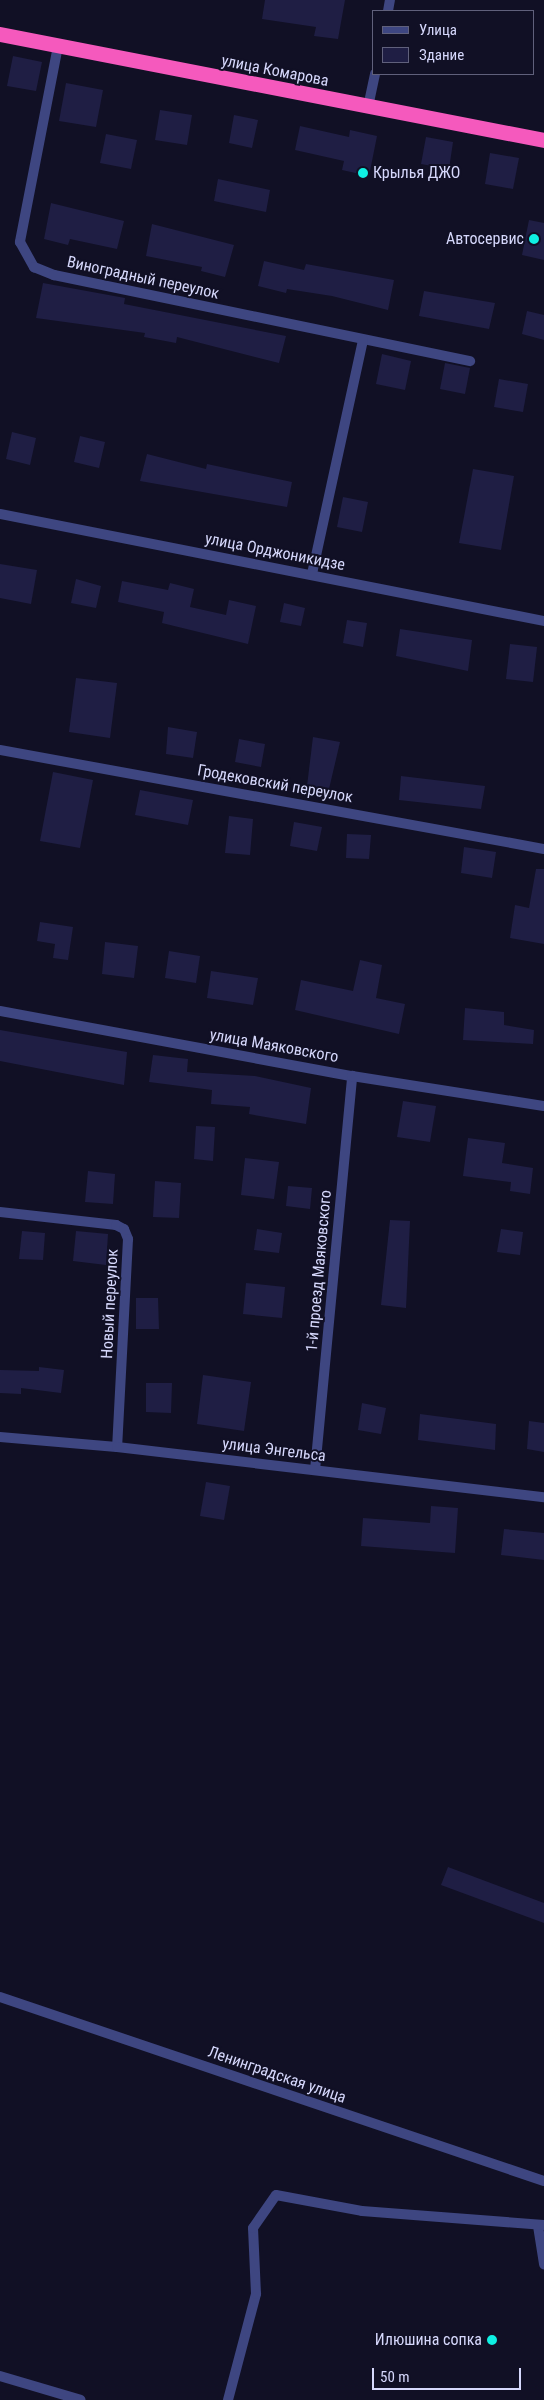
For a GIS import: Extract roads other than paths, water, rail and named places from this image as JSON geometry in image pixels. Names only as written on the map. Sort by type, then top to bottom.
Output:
[{"type":"highway","name":"улица Комарова","points":[[0,34],[544,140]]},
{"type":"street","name":"Виноградный переулок","points":[[58,46],[20,242],[34,267],[54,275],[470,361]]},
{"type":"street","points":[[368,107],[375,75]]},
{"type":"street","points":[[312,574],[363,340]]},
{"type":"street","name":"улица Орджоникидзе","points":[[0,514],[544,621]]},
{"type":"street","name":"Гродековский переулок","points":[[0,750],[544,849]]},
{"type":"street","name":"улица Маяковского","points":[[0,1010],[352,1076],[544,1106]]},
{"type":"street","name":"1-й проезд Маяковского","points":[[315,1470],[352,1076]]},
{"type":"street","name":"Новый переулок","points":[[0,1212],[116,1224],[124,1229],[128,1239],[117,1447]]},
{"type":"street","name":"улица Энгельса","points":[[0,1437],[117,1447],[544,1497]]},
{"type":"street","name":"Ленинградская улица","points":[[0,1998],[544,2181]]},
{"type":"street","points":[[228,2400],[255,2303],[253,2228],[276,2195],[362,2211],[541,2225],[544,2265]]},
{"type":"street","points":[[0,2376],[81,2400]]},
{"type":"place","name":"Крылья ДЖО","points":[[363,173]]},
{"type":"place","name":"Автосервис","points":[[534,239]]},
{"type":"place","name":"Илюшина сопка","points":[[492,2340]]}]
